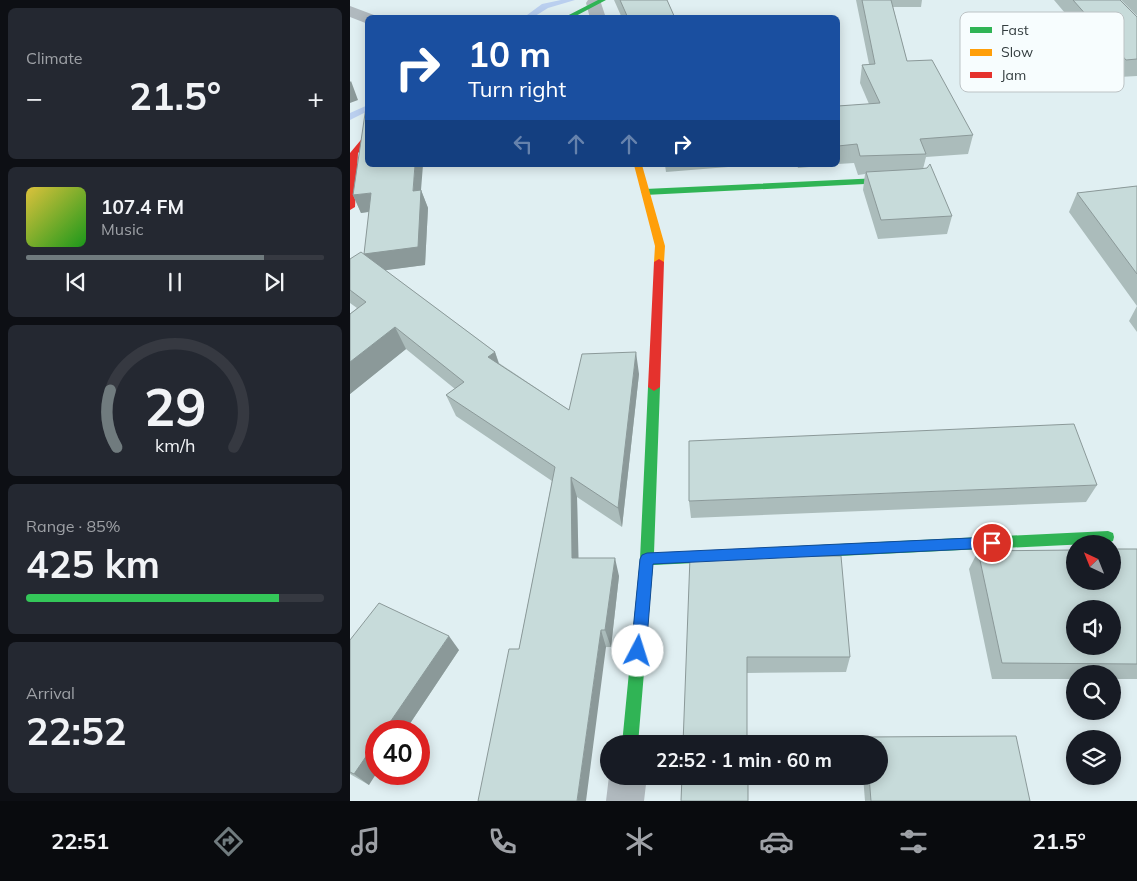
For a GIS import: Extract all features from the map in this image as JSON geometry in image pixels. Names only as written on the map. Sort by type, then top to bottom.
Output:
[{"type":"street","points":[[575,15],[598,7]]},
{"type":"street","points":[[350,11],[365,18]]},
{"type":"street","points":[[350,207],[354,153],[365,140]]},
{"type":"street","points":[[631,735],[647,559],[660,246],[639,167]]},
{"type":"street","points":[[645,192],[915,180]]},
{"type":"street","points":[[647,559],[1066,539]]},
{"type":"street","points":[[625,801],[627,785]]},
{"type":"building","points":[[620,0],[667,0],[674,15],[627,15]]},
{"type":"building","points":[[862,0],[891,0],[907,61],[932,60],[973,135],[920,139],[926,154],[860,156],[857,144],[840,146],[840,106],[880,103],[862,65],[875,64]]},
{"type":"building","points":[[1073,0],[1120,0],[1137,17],[1137,59],[1126,60],[1124,58],[1124,12],[1084,12]]},
{"type":"building","points":[[365,114],[365,167],[415,167],[413,191],[421,190],[418,247],[364,254],[371,193],[353,195]]},
{"type":"building","points":[[930,164],[952,216],[881,220],[866,172],[927,168]]},
{"type":"building","points":[[1137,186],[1137,274],[1077,193]]},
{"type":"building","points":[[361,252],[495,352],[488,357],[569,410],[582,354],[636,352],[618,508],[571,477],[572,558],[615,558],[605,630],[601,630],[577,801],[478,801],[509,649],[519,649],[555,467],[446,395],[464,382],[395,327],[350,362],[350,314],[366,302],[350,290],[350,259]]},
{"type":"building","points":[[1074,424],[1097,485],[689,501],[689,441]]},
{"type":"building","points":[[1121,549],[1137,549],[1137,664],[1002,663],[978,551],[1066,550],[1066,590],[1121,590]]},
{"type":"building","points":[[841,556],[850,657],[747,657],[747,735],[683,735],[690,557]]},
{"type":"building","points":[[379,603],[449,636],[392,720],[365,720],[365,758],[354,774],[350,772],[350,640]]},
{"type":"building","points":[[1016,736],[1030,801],[871,801],[870,785],[888,785],[888,737]]},
{"type":"building","points":[[682,785],[748,785],[748,801],[681,801]]},
{"type":"waterway","points":[[531,15],[545,6],[571,0]]},
{"type":"waterway","points":[[350,117],[365,109]]},
{"type":"traffic: fast","points":[[572,15],[603,0]]},
{"type":"traffic: fast","points":[[645,192],[901,180]]},
{"type":"traffic: fast","points":[[631,735],[647,559],[654,387]]},
{"type":"traffic: fast","points":[[647,559],[1066,539]]},
{"type":"traffic: slow","points":[[639,167],[660,246],[659,262]]},
{"type":"traffic: jam","points":[[350,207],[354,153],[365,140]]},
{"type":"traffic: jam","points":[[654,387],[659,262]]},
{"type":"route","points":[[638,651],[647,559],[992,543]]}]
